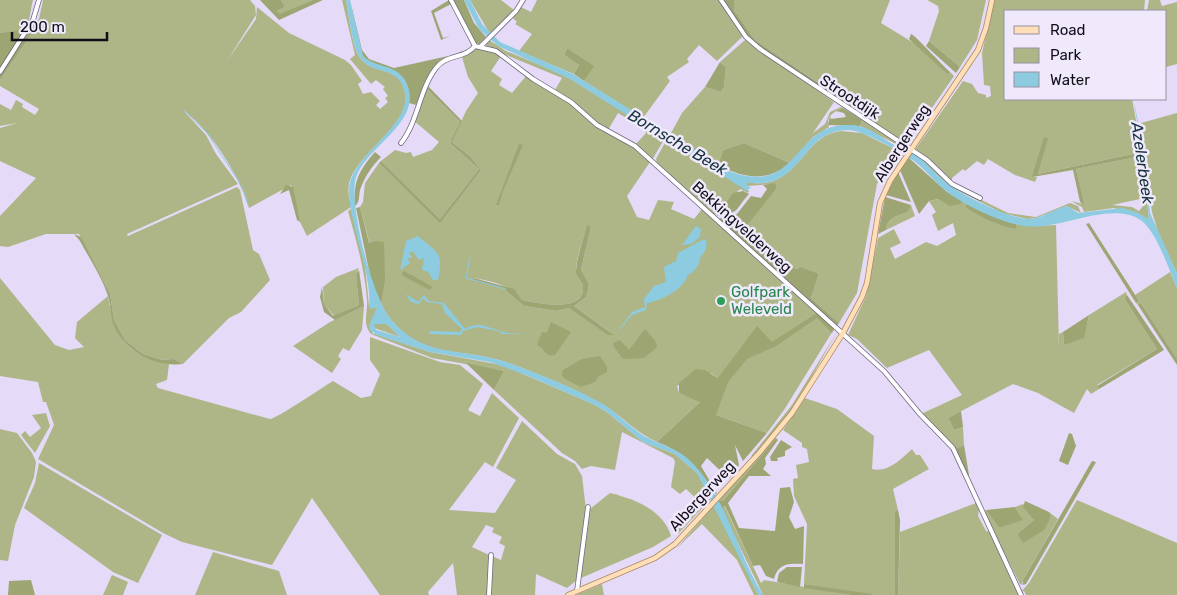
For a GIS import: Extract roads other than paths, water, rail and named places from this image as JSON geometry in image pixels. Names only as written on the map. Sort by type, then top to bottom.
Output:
[{"type":"main road","name":"Albergerweg","points":[[568,595],[664,552],[684,536],[792,412],[856,308],[867,283],[882,198],[890,181],[978,50],[986,28],[992,0]]},
{"type":"street","points":[[0,72],[33,20],[38,0]]},
{"type":"street","points":[[451,0],[478,46]]},
{"type":"street","points":[[401,143],[436,67],[445,60],[468,53],[488,40],[516,11],[523,0]]},
{"type":"street","name":"Strootdijk","points":[[720,0],[746,37],[760,49],[931,163],[952,184],[980,198]]},
{"type":"street","name":"Bekkingvelderweg","points":[[478,46],[496,51],[533,80],[568,100],[597,125],[631,143],[884,371],[913,406],[950,443],[1021,595]]},
{"type":"street","points":[[577,591],[588,507]]},
{"type":"street","points":[[489,595],[491,555]]},
{"type":"water","points":[[346,0],[350,0],[363,56],[373,63],[390,68],[400,74],[410,93],[409,107],[403,119],[362,165],[356,177],[354,190],[358,227],[369,270],[382,305],[389,317],[415,340],[429,346],[489,357],[570,387],[606,406],[644,436],[682,454],[700,472],[712,488],[763,595],[758,595],[697,473],[675,454],[643,442],[607,412],[593,404],[526,375],[490,362],[430,352],[377,335],[370,330],[369,326],[377,307],[371,309],[369,306],[369,291],[353,221],[349,190],[351,179],[356,169],[400,116],[405,94],[398,78],[393,74],[373,68],[361,59],[355,47]],"holes":[[[374,324],[387,324],[400,337],[376,330]]]},
{"type":"water","name":"Bornsche Beek","points":[[464,0],[470,0],[482,24],[500,42],[573,74],[729,171],[752,177],[770,175],[783,168],[817,135],[831,127],[850,125],[868,129],[894,145],[912,152],[947,183],[968,197],[1010,215],[1028,219],[1033,219],[1068,206],[1078,213],[1123,208],[1149,219],[1141,141],[1133,100],[1142,138],[1150,213],[1177,273],[1177,288],[1156,240],[1151,231],[1139,219],[1127,214],[1113,213],[1038,226],[1025,226],[1006,221],[984,213],[963,202],[946,191],[919,165],[905,155],[885,143],[855,131],[835,132],[824,136],[784,176],[770,182],[746,183],[747,186],[751,187],[747,191],[572,80],[498,46],[479,29]]},
{"type":"water","points":[[696,226],[701,229],[700,237],[691,244],[682,245]]},
{"type":"water","points":[[418,236],[434,250],[439,258],[440,270],[438,280],[433,280],[428,272],[422,270],[424,258],[419,260],[413,252],[409,252],[412,258],[407,258],[410,263],[400,270],[406,241]]},
{"type":"water","points":[[704,239],[707,243],[705,252],[696,268],[688,275],[682,285],[665,297],[647,303],[646,310],[632,315],[615,335],[632,312],[645,307],[644,299],[654,286],[666,282],[664,267],[676,261],[678,253]]},
{"type":"water","points":[[406,294],[418,302],[424,295],[429,301],[444,303],[465,329],[481,325],[502,332],[524,334],[502,334],[498,331],[477,327],[463,331],[461,335],[430,334],[429,332],[431,331],[460,332],[462,329],[445,313],[442,304],[427,302],[423,298],[419,304],[411,302]]},
{"type":"waterway","points":[[184,110],[207,133],[240,183]]},
{"type":"waterway","points":[[242,185],[248,205]]},
{"type":"waterway","points":[[470,257],[466,278],[506,289]]},
{"type":"place","name":"Golfpark Weleveld","points":[[721,301]]},
{"type":"water label","name":"Azelerbeek","points":[[1143,163]]}]
